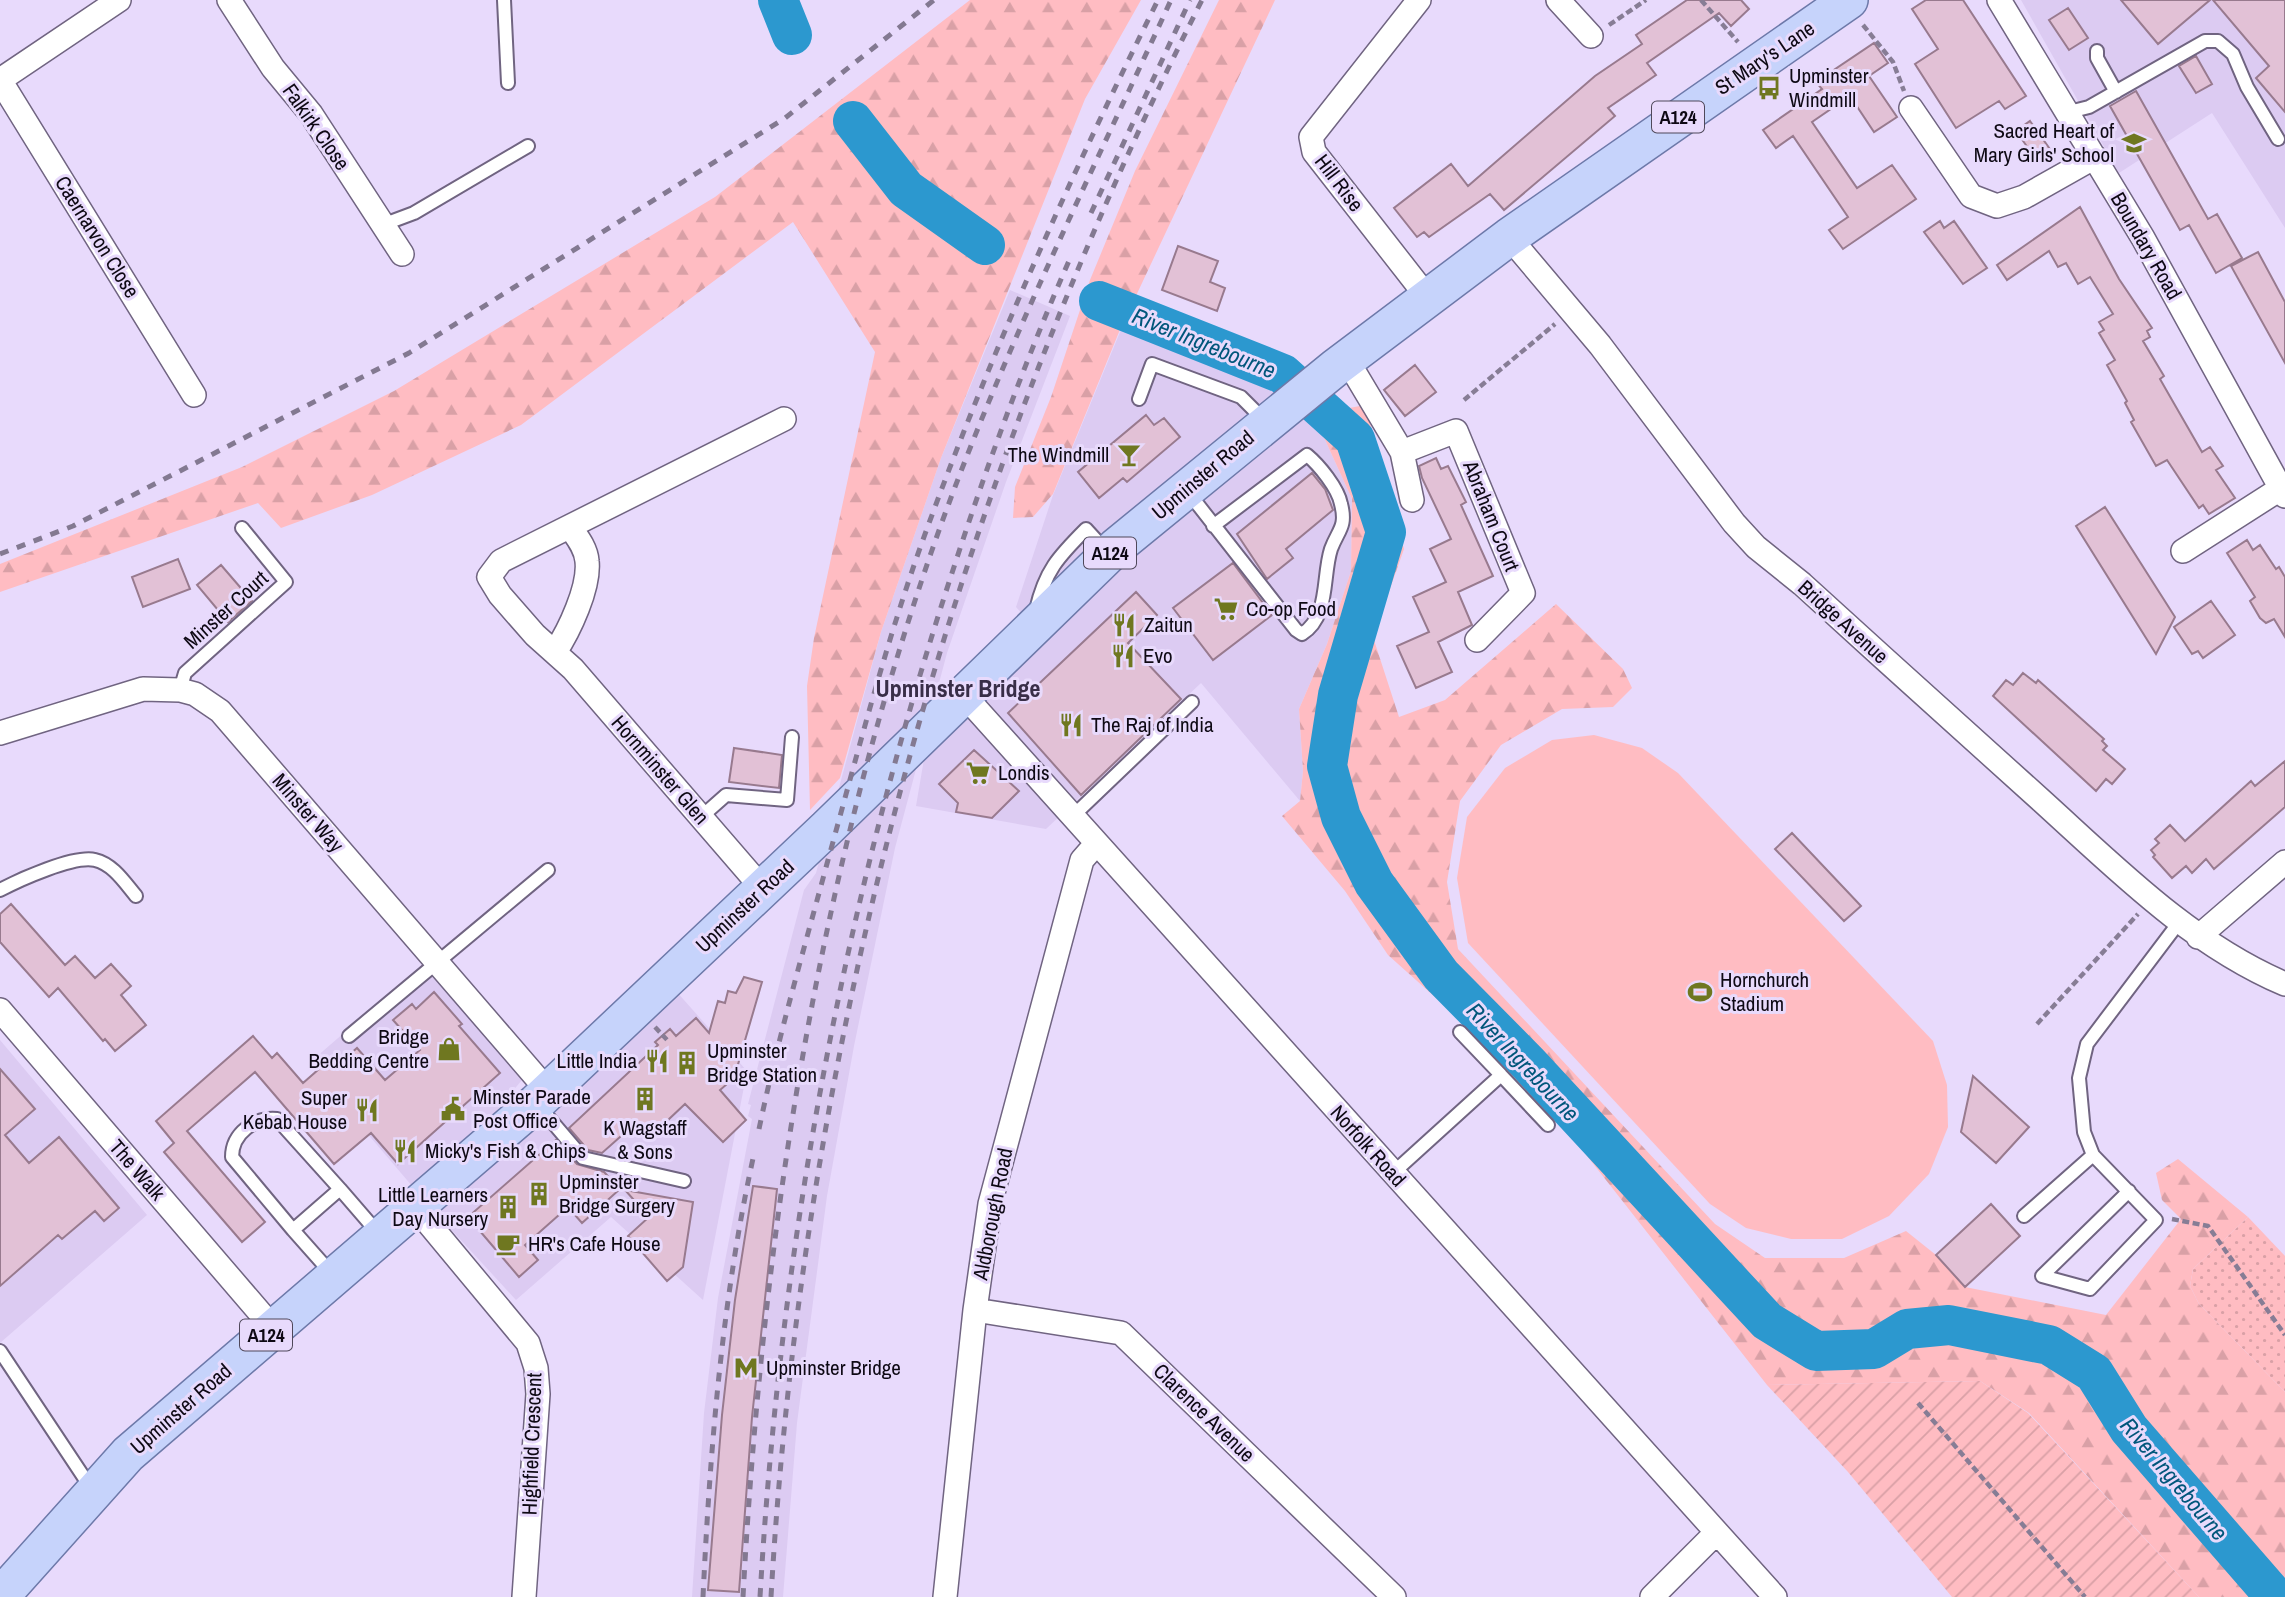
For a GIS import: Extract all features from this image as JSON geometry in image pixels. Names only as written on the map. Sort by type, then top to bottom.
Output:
[{"type":"main road","name":"St Mary's Lane","points":[[1509,237],[1847,1]]},
{"type":"main road","name":"Upminster Road","points":[[0,1597],[128,1454],[542,1097],[1109,555],[1185,489],[1292,403],[1509,237]]},
{"type":"street","points":[[0,80],[119,0]]},
{"type":"street","name":"Falkirk Close","points":[[229,0],[273,68],[311,114],[401,254]]},
{"type":"street","name":"Hill Rise","points":[[1419,0],[1311,137],[1314,152],[1428,298]]},
{"type":"street","points":[[1558,0],[1591,36]]},
{"type":"street","name":"Boundary Road","points":[[1999,0],[2143,238],[2283,493]]},
{"type":"street","name":"Caernarvon Close","points":[[0,80],[194,395]]},
{"type":"street","points":[[1911,108],[1971,196],[1997,206],[2024,197],[2095,157]]},
{"type":"street","name":"Bridge Avenue","points":[[1509,237],[1571,309],[1756,547],[1802,584],[2198,937],[2236,961],[2285,984]]},
{"type":"street","points":[[1347,360],[1402,452],[1412,500]]},
{"type":"street","name":"Hornminster Glen","points":[[763,888],[555,652],[500,595],[489,577],[501,561],[784,419]]},
{"type":"street","name":"Abraham Court","points":[[1402,452],[1456,431],[1523,593],[1477,640]]},
{"type":"street","points":[[2183,551],[2283,493]]},
{"type":"street","points":[[555,652],[570,630],[587,570],[584,550],[570,527]]},
{"type":"street","name":"Minster Way","points":[[0,733],[143,689],[180,690],[195,694],[220,711],[439,962],[542,1097]]},
{"type":"street","name":"Norfolk Road","points":[[962,693],[1775,1597]]},
{"type":"street","name":"Aldborough Road","points":[[945,1597],[975,1310],[990,1204],[1082,860],[1096,844]]},
{"type":"street","points":[[2198,937],[2285,862]]},
{"type":"street","name":"The Walk","points":[[1,1013],[274,1329]]},
{"type":"street","name":"Highfield Crescent","points":[[415,1207],[508,1315],[528,1343],[536,1368],[538,1394],[524,1597]]},
{"type":"street","name":"Clarence Avenue","points":[[975,1310],[1121,1333],[1394,1597]]},
{"type":"street","points":[[1653,1597],[1716,1533]]},
{"type":"lane","points":[[505,0],[508,83]]},
{"type":"lane","points":[[2069,112],[2089,107],[2205,41],[2218,41],[2233,54],[2247,87],[2278,139]]},
{"type":"lane","points":[[2097,51],[2097,58],[2116,92]]},
{"type":"lane","points":[[382,225],[414,213],[528,146]]},
{"type":"lane","points":[[1139,399],[1152,364],[1241,397],[1292,403]]},
{"type":"lane","points":[[1185,489],[1213,526],[1296,630],[1302,634],[1308,630],[1323,603],[1331,549],[1344,526],[1341,501],[1315,461],[1307,455],[1213,526]]},
{"type":"lane","name":"Minster Court","points":[[180,690],[185,673],[286,582],[242,528]]},
{"type":"lane","points":[[1073,817],[1192,702]]},
{"type":"lane","points":[[700,818],[726,795],[787,800],[792,737]]},
{"type":"lane","points":[[0,890],[83,860],[104,865],[119,875],[136,896]]},
{"type":"lane","points":[[349,1035],[548,870]]},
{"type":"lane","points":[[2129,1191],[2042,1276],[2090,1289],[2156,1220],[2129,1191],[2093,1155],[2084,1132],[2080,1077],[2087,1044],[2180,921]]},
{"type":"lane","points":[[1460,1032],[1548,1125]]},
{"type":"lane","points":[[1393,1174],[1501,1075]]},
{"type":"lane","points":[[542,1097],[583,1158],[684,1181]]},
{"type":"lane","points":[[334,1277],[232,1157],[236,1139],[247,1127],[263,1117],[277,1118],[381,1237]]},
{"type":"lane","points":[[2024,1216],[2093,1155]]},
{"type":"lane","points":[[293,1230],[340,1189]]},
{"type":"lane","points":[[0,1351],[93,1492]]},
{"type":"path","points":[[1591,36],[1646,0]]},
{"type":"path","points":[[1701,0],[1725,24],[1755,66]]},
{"type":"path","points":[[1847,1],[1893,62],[1911,108]]},
{"type":"path","points":[[1464,400],[1571,309]]},
{"type":"path","points":[[2037,1024],[2152,898]]},
{"type":"path","points":[[653,1025],[669,1042]]},
{"type":"path","points":[[2181,1219],[2208,1226],[2285,1335]]},
{"type":"path","points":[[1918,1402],[2085,1597]]},
{"type":"shaded area","name":"Sacred Heart of Mary Girls' School","points":[[2021,0],[2285,0],[2285,228],[2212,113],[2119,173]]},
{"type":"shaded area","points":[[1010,290],[1070,316],[1006,482],[947,653],[895,848],[854,1046],[827,1196],[797,1423],[783,1597],[692,1597],[704,1413],[718,1298],[752,1119],[748,1116],[751,1105],[748,1104],[804,890],[816,873],[881,632],[941,458]]},
{"type":"shaded area","points":[[1127,315],[1272,373],[1321,431],[1352,499],[1351,571],[1327,644],[1299,709],[1303,771],[1300,801],[1201,683],[1046,829],[916,806],[930,724],[1033,626],[1016,607],[1053,495]]},
{"type":"shaded area","points":[[433,956],[530,1070],[428,1195],[668,982],[747,1071],[703,1300],[611,1217],[516,1300],[424,1200],[308,1064]]},
{"type":"shaded area","points":[[0,1040],[147,1215],[0,1343]]},
{"type":"green space","points":[[970,0],[1141,0],[1085,99],[941,458],[881,632],[840,778],[810,810],[807,686],[814,638],[875,352],[793,222],[521,425],[372,495],[281,528],[258,503],[0,592],[0,564],[242,467],[394,391],[715,197]]},
{"type":"green space","points":[[1219,0],[1275,0],[1119,332],[1053,494],[1033,517],[1013,518],[1015,487],[1051,397],[1090,280],[1135,171]]},
{"type":"green space","points":[[1365,405],[1404,549],[1373,637],[1399,717],[1445,700],[1556,604],[1623,669],[1632,688],[1613,707],[1562,709],[1501,745],[1460,801],[1447,882],[1458,949],[1715,1224],[1765,1258],[1844,1258],[1906,1231],[1936,1255],[1965,1287],[2106,1315],[2181,1219],[2162,1200],[2156,1173],[2178,1159],[2248,1217],[2193,1269],[2190,1286],[2199,1304],[2285,1392],[2285,1597],[2199,1597],[2029,1413],[1980,1381],[1767,1385],[1580,1147],[1445,1006],[1388,955],[1345,891],[1282,816],[1300,801],[1303,771],[1299,709],[1327,644],[1351,571],[1352,499],[1321,431],[1339,410]]},
{"type":"green space","name":"Hornchurch Stadium","points":[[1594,735],[1642,748],[1678,773],[1933,1041],[1947,1085],[1948,1127],[1929,1174],[1889,1216],[1842,1239],[1791,1239],[1746,1228],[1710,1204],[1468,943],[1457,878],[1467,817],[1505,768],[1552,740]]},
{"type":"green space","points":[[2248,1217],[2285,1256],[2285,1392],[2199,1304],[2190,1286],[2193,1269]]},
{"type":"green space","points":[[1980,1381],[2028,1413],[2199,1597],[1952,1597],[1848,1472],[1767,1385]]},
{"type":"building","points":[[1687,0],[1741,0],[1749,9],[1731,26],[1719,13],[1647,63],[1656,75],[1608,108],[1615,116],[1504,210],[1490,194],[1429,237],[1424,232],[1417,237],[1394,208],[1451,164],[1468,186],[1595,76],[1642,44],[1636,35]]},
{"type":"building","points":[[1926,0],[1963,0],[2026,96],[2005,109],[1999,101],[1956,128],[1915,64],[1938,49],[1912,9]]},
{"type":"building","points":[[2121,0],[2210,0],[2158,44]]},
{"type":"building","points":[[2213,0],[2285,0],[2285,112],[2256,78],[2269,66]]},
{"type":"building","points":[[2068,8],[2088,38],[2069,50],[2049,20]]},
{"type":"building","points":[[1874,43],[1888,63],[1869,76],[1897,117],[1874,132],[1850,96],[1812,122],[1857,188],[1892,165],[1916,199],[1843,249],[1829,230],[1848,217],[1793,136],[1776,148],[1763,130],[1822,89],[1816,82]]},
{"type":"building","points":[[2196,56],[2212,84],[2196,93],[2179,66]]},
{"type":"building","points":[[2136,91],[2208,219],[2217,214],[2242,258],[2216,273],[2189,225],[2180,230],[2110,106]]},
{"type":"building","points":[[2030,121],[2052,152],[2038,162],[2016,131]]},
{"type":"building","points":[[2080,207],[2119,279],[2152,328],[2147,331],[2150,337],[2143,341],[2164,376],[2160,379],[2202,452],[2210,447],[2223,466],[2216,470],[2235,498],[2209,514],[2203,505],[2199,508],[2167,460],[2156,466],[2131,422],[2134,420],[2125,403],[2127,401],[2107,365],[2115,360],[2099,333],[2104,330],[2099,322],[2113,314],[2090,277],[2078,284],[2066,263],[2058,267],[2049,251],[2007,280],[1997,265]]},
{"type":"building","points":[[1940,221],[1944,228],[1954,221],[1987,268],[1963,284],[1924,232]]},
{"type":"building","points":[[1178,246],[1218,261],[1210,282],[1225,288],[1217,311],[1162,290]]},
{"type":"building","points":[[2258,252],[2285,302],[2285,363],[2231,266]]},
{"type":"building","points":[[1415,365],[1436,392],[1405,416],[1384,390]]},
{"type":"building","name":"The Windmill","points":[[1146,415],[1154,425],[1164,418],[1180,437],[1127,482],[1123,478],[1099,498],[1078,472]]},
{"type":"building","points":[[1436,458],[1441,469],[1448,466],[1466,502],[1461,505],[1493,576],[1458,592],[1472,625],[1438,642],[1452,672],[1416,688],[1397,646],[1429,632],[1413,597],[1446,582],[1430,549],[1451,539],[1419,466]]},
{"type":"building","points":[[1312,473],[1325,489],[1333,510],[1286,549],[1293,558],[1267,579],[1237,534]]},
{"type":"building","points":[[2105,507],[2175,617],[2156,654],[2076,526]]},
{"type":"building","points":[[2247,540],[2253,550],[2260,545],[2276,569],[2279,567],[2285,577],[2285,637],[2274,619],[2266,623],[2260,618],[2250,601],[2255,597],[2227,553]]},
{"type":"building","points":[[178,559],[190,589],[143,607],[132,577]]},
{"type":"building","name":"Co-op Food","points":[[1233,563],[1272,615],[1213,660],[1173,608]]},
{"type":"building","points":[[221,565],[252,601],[228,622],[197,585]]},
{"type":"building","points":[[1136,592],[1157,615],[1128,643],[1181,699],[1081,795],[1008,713]]},
{"type":"building","points":[[2211,601],[2235,635],[2203,658],[2198,651],[2192,654],[2174,627]]},
{"type":"building","points":[[2023,673],[2036,683],[2038,680],[2104,739],[2102,741],[2107,746],[2103,750],[2125,769],[2112,784],[2106,779],[2096,791],[1993,696],[2006,680],[2013,685]]},
{"type":"building","points":[[734,748],[782,755],[779,788],[729,782]]},
{"type":"building","points":[[974,750],[1019,791],[992,818],[956,812],[958,803],[939,784]]},
{"type":"building","points":[[2285,761],[2285,807],[2214,869],[2206,859],[2192,873],[2186,866],[2172,878],[2153,857],[2155,855],[2151,850],[2159,843],[2155,839],[2170,825],[2185,841],[2251,781],[2255,786]]},
{"type":"building","points":[[1792,833],[1861,906],[1844,921],[1775,849]]},
{"type":"building","points":[[11,904],[65,965],[75,956],[95,978],[111,964],[131,986],[121,995],[146,1025],[115,1051],[105,1039],[103,1041],[58,988],[49,997],[0,942],[0,914]]},
{"type":"building","points":[[744,977],[762,982],[734,1078],[720,1090],[746,1120],[723,1142],[685,1104],[650,1137],[637,1122],[602,1153],[588,1150],[569,1128],[658,1045],[655,1042],[670,1029],[676,1036],[696,1018],[709,1033],[718,1001],[725,1003],[728,991],[736,993]]},
{"type":"building","points":[[434,992],[500,1073],[398,1164],[371,1133],[334,1164],[255,1072],[187,1131],[265,1222],[242,1242],[164,1152],[174,1143],[156,1121],[253,1036],[272,1058],[277,1053],[303,1083],[335,1055],[341,1062],[357,1048],[385,1080],[420,1050],[393,1020],[412,1004],[416,1009]]},
{"type":"building","points":[[0,1069],[35,1109],[5,1135],[29,1163],[59,1137],[119,1208],[104,1221],[95,1211],[62,1239],[58,1235],[0,1286]]},
{"type":"building","points":[[1973,1076],[2029,1127],[1996,1163],[1961,1132]]},
{"type":"building","points":[[556,1140],[577,1164],[604,1172],[620,1189],[582,1223],[568,1207],[525,1245],[538,1260],[519,1277],[468,1217]]},
{"type":"building","points":[[753,1186],[777,1189],[752,1417],[739,1592],[708,1590],[722,1415],[735,1300]]},
{"type":"building","points":[[625,1190],[693,1202],[683,1267],[667,1281],[628,1236],[649,1217]]},
{"type":"building","points":[[1991,1204],[2020,1236],[1965,1287],[1936,1255]]},
{"type":"waterway","name":"River Ingrebourne","points":[[778,0],[792,35]]},
{"type":"waterway","name":"River Ingrebourne","points":[[853,121],[906,189],[985,245]]},
{"type":"waterway","name":"River Ingrebourne","points":[[1099,301],[1283,374],[1355,439],[1386,532],[1338,695],[1327,766],[1341,817],[1374,883],[1441,975],[1529,1064],[1767,1321],[1816,1351],[1874,1349],[1907,1329],[1949,1325],[2049,1345],[2094,1373],[2129,1429],[2275,1597]]},
{"type":"railway","points":[[0,554],[73,526],[409,353],[785,118],[934,0]]},
{"type":"railway","points":[[759,1129],[774,1061],[860,742],[920,548],[973,408],[1031,270],[1158,0]]},
{"type":"railway","points":[[743,1597],[764,1332],[780,1200],[801,1068],[855,808],[890,680],[957,482],[1044,274],[1171,0]]},
{"type":"railway","points":[[1091,213],[1190,0]]},
{"type":"railway","points":[[771,1597],[788,1389],[817,1182],[855,978],[904,776],[964,577],[1033,381],[1113,188],[1202,0]]},
{"type":"railway","points":[[760,1597],[783,1336],[801,1207],[849,951],[913,698],[952,573],[1008,412],[1072,254]]},
{"type":"railway","points":[[703,1597],[719,1374],[734,1263],[754,1154]]},
{"type":"place","name":"Upminster Windmill","points":[[1769,88]]},
{"type":"place","name":"Sacred Heart of Mary Girls' School","points":[[2134,143]]},
{"type":"place","name":"The Windmill","points":[[1129,455]]},
{"type":"place","name":"Co-op Food","points":[[1226,609]]},
{"type":"place","name":"Zaitun","points":[[1124,625]]},
{"type":"place","name":"Evo","points":[[1123,656]]},
{"type":"place","name":"The Raj of India","points":[[1071,725]]},
{"type":"place","name":"Londis","points":[[978,773]]},
{"type":"place","name":"Hornchurch Stadium","points":[[1700,992]]},
{"type":"place","name":"Bridge Bedding Centre","points":[[449,1049]]},
{"type":"place","name":"Little India","points":[[657,1061]]},
{"type":"place","name":"Upminster Bridge Station","points":[[687,1063]]},
{"type":"place","name":"K Wagstaff & Sons","points":[[645,1099]]},
{"type":"place","name":"Minster Parade Post Office","points":[[453,1109]]},
{"type":"place","name":"Super Kebab House","points":[[367,1110]]},
{"type":"place","name":"Micky's Fish & Chips","points":[[405,1151]]},
{"type":"place","name":"Upminster Bridge Surgery","points":[[539,1194]]},
{"type":"place","name":"Little Learners Day Nursery","points":[[508,1207]]},
{"type":"place","name":"HR's Cafe House","points":[[508,1244]]},
{"type":"place","name":"Upminster Bridge","points":[[746,1368]]},
{"type":"district","name":"Upminster Bridge","points":[[958,689]]}]
